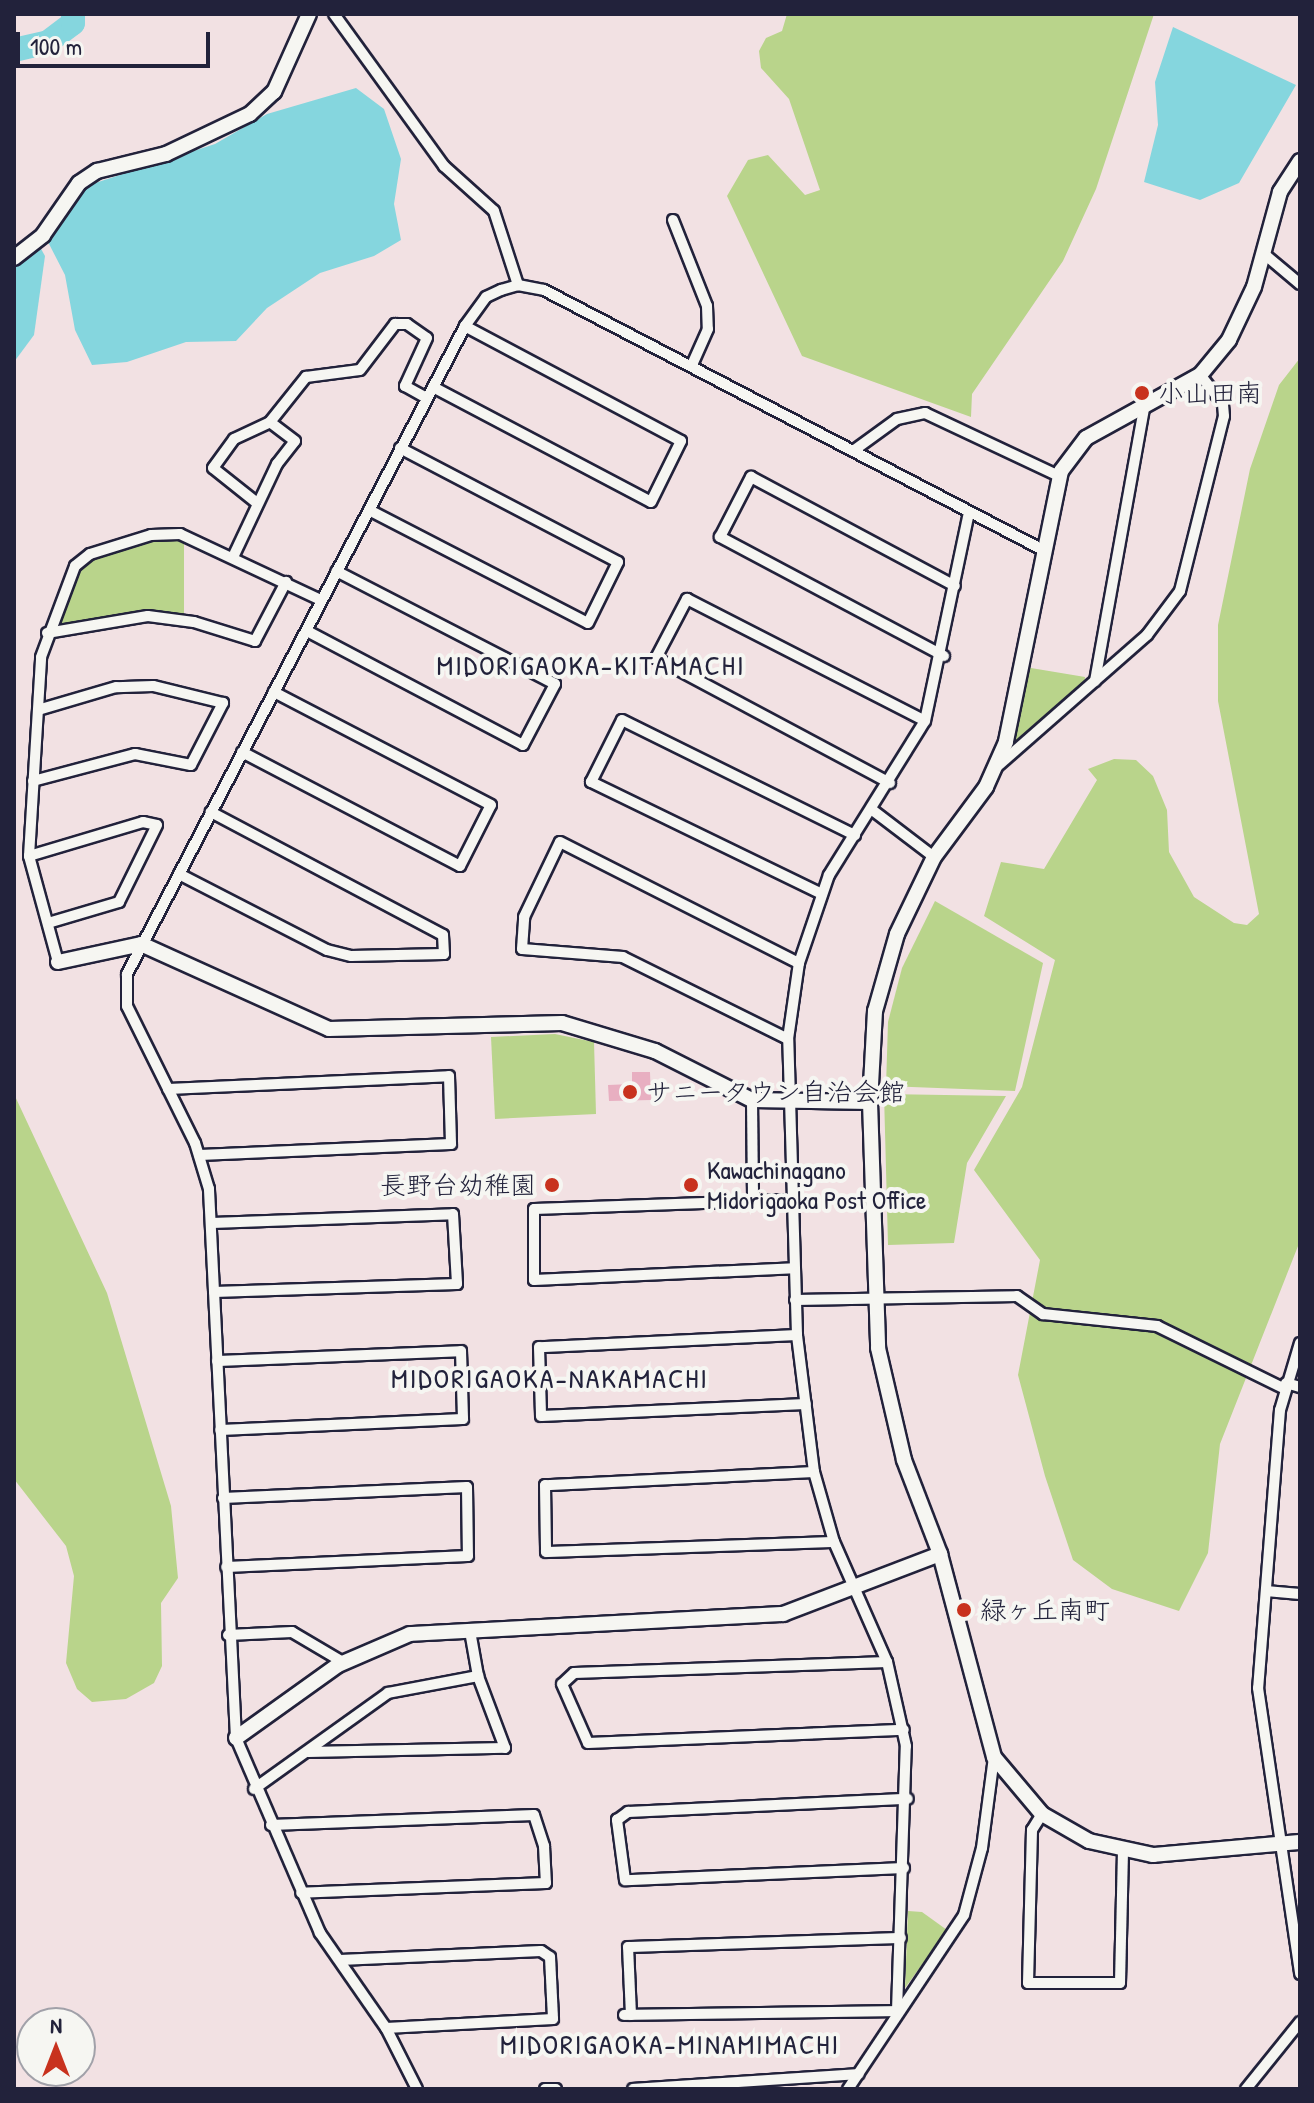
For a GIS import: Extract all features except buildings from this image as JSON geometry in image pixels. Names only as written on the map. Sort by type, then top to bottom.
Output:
[{"type":"street","points":[[14,258],[43,235],[79,183],[97,171],[166,154],[250,114],[274,92],[309,14]]},
{"type":"street","points":[[334,14],[444,166],[494,211],[518,285]]},
{"type":"street","points":[[995,768],[1013,710],[1059,476],[1086,438],[1144,409],[1200,375],[1244,315],[1280,192],[1300,161]]},
{"type":"street","points":[[673,220],[707,306],[708,329],[692,365]]},
{"type":"street","points":[[1263,253],[1300,284]]},
{"type":"street","points":[[417,2089],[386,2028],[340,1960],[301,1893],[254,1789],[236,1738],[228,1635],[212,1223],[199,1155],[127,1006],[127,974],[400,448],[465,326],[486,297],[518,285],[544,290],[1043,550]]},
{"type":"street","points":[[257,503],[213,468],[234,439],[270,422],[306,377],[360,370],[395,324],[407,324],[427,338],[405,386],[427,398]]},
{"type":"street","points":[[433,387],[651,502],[681,441],[465,326]]},
{"type":"street","points":[[848,2089],[897,2011],[964,1915],[982,1848],[994,1757],[940,1554],[900,1447],[878,1348],[870,1102],[875,1011],[897,934],[934,857],[995,768],[1147,635],[1180,591],[1224,416],[1223,404],[1200,375]]},
{"type":"street","points":[[1095,681],[1144,409]]},
{"type":"street","points":[[853,451],[897,419],[925,413],[1059,476]]},
{"type":"street","points":[[234,555],[257,503],[295,441],[270,422]]},
{"type":"street","points":[[369,510],[588,623],[618,562],[400,448]]},
{"type":"street","points":[[944,656],[720,537],[751,477],[955,586]]},
{"type":"street","points":[[897,2011],[908,1799],[904,1730],[887,1662],[834,1542],[814,1472],[797,1335],[788,1039],[799,963],[822,894],[925,721],[944,656],[969,513]]},
{"type":"street","points":[[321,600],[199,537],[165,533],[90,554],[75,566],[47,633],[38,710],[29,856],[58,962],[141,944],[329,1029],[562,1023],[655,1051],[752,1100],[870,1102]]},
{"type":"street","points":[[307,631],[523,745],[555,684],[336,571]]},
{"type":"street","points":[[47,633],[148,616],[194,622],[255,641],[286,582]]},
{"type":"street","points":[[890,783],[656,658],[687,599],[925,721]]},
{"type":"street","points":[[33,781],[135,754],[191,765],[223,703],[153,686],[116,687],[38,710]]},
{"type":"street","points":[[242,752],[460,866],[491,805],[274,692]]},
{"type":"street","points":[[822,894],[591,782],[622,720],[855,835]]},
{"type":"street","points":[[871,809],[934,857]]},
{"type":"street","points":[[179,874],[327,950],[351,956],[444,954],[443,935],[211,812]]},
{"type":"street","points":[[29,856],[143,822],[157,825],[119,902],[48,923]]},
{"type":"street","points":[[788,1039],[623,957],[522,949],[524,917],[560,842],[799,963]]},
{"type":"street","points":[[168,1089],[449,1076],[451,1144],[199,1155]]},
{"type":"street","points":[[752,1100],[753,1202]]},
{"type":"street","points":[[791,1200],[534,1209],[534,1280],[794,1268]]},
{"type":"street","points":[[212,1223],[453,1214],[457,1284],[214,1292]]},
{"type":"street","points":[[795,1300],[1017,1296],[1043,1314],[1157,1326],[1286,1386],[1300,1387]]},
{"type":"street","points":[[797,1335],[539,1347],[541,1416],[806,1404]]},
{"type":"street","points":[[1300,1343],[1286,1386],[1258,1688],[1284,1845],[1300,1974]]},
{"type":"street","points":[[217,1361],[461,1351],[463,1419],[220,1430]]},
{"type":"street","points":[[814,1472],[545,1485],[546,1552],[834,1542]]},
{"type":"street","points":[[223,1498],[467,1487],[468,1556],[226,1567]]},
{"type":"street","points":[[236,1738],[343,1662],[410,1634],[783,1614],[856,1589],[940,1554]]},
{"type":"street","points":[[1266,1591],[1300,1594]]},
{"type":"street","points":[[308,1752],[505,1748],[478,1676],[470,1631]]},
{"type":"street","points":[[228,1635],[292,1632],[343,1662]]},
{"type":"street","points":[[887,1662],[574,1673],[562,1684],[588,1743],[904,1730]]},
{"type":"street","points":[[254,1789],[388,1693],[478,1676]]},
{"type":"street","points":[[994,1757],[1042,1814],[1089,1841],[1123,1851],[1153,1855],[1300,1842]]},
{"type":"street","points":[[904,1868],[625,1880],[617,1820],[628,1812],[908,1799]]},
{"type":"street","points":[[1042,1814],[1032,1830],[1028,1983],[1120,1983],[1123,1851]]},
{"type":"street","points":[[271,1825],[534,1815],[544,1846],[546,1883],[301,1893]]},
{"type":"street","points":[[897,2011],[627,2015],[628,1947],[901,1938]]},
{"type":"street","points":[[340,1960],[541,1951],[550,1957],[553,2019],[386,2028]]},
{"type":"street","points":[[1246,2089],[1300,2022]]},
{"type":"street","points":[[633,2089],[859,2074]]},
{"type":"street","points":[[545,2089],[556,2089]]},
{"type":"green space","points":[[787,14],[1154,14],[1096,189],[1063,261],[972,394],[971,417],[802,356],[727,196],[748,160],[768,155],[805,195],[820,190],[789,99],[761,68],[759,51],[766,38],[782,31]]},
{"type":"green space","points":[[1300,358],[1300,1241],[1220,1444],[1208,1553],[1179,1611],[1112,1589],[1073,1560],[1045,1476],[1018,1375],[1040,1260],[974,1170],[1022,1087],[1055,960],[984,916],[1001,862],[1044,869],[1097,780],[1088,769],[1114,759],[1136,760],[1153,776],[1167,810],[1169,852],[1194,897],[1234,923],[1247,925],[1259,914],[1218,701],[1218,625],[1250,469],[1279,385]]},
{"type":"green space","points":[[152,537],[184,537],[184,619],[117,616],[51,630],[77,567],[92,556]]},
{"type":"green space","points":[[1025,667],[1085,677],[1084,685],[1022,741],[1012,740]]},
{"type":"green space","points":[[935,901],[1043,963],[1015,1091],[886,1086],[888,1022],[902,968]]},
{"type":"green space","points":[[555,1034],[594,1042],[596,1114],[495,1119],[491,1037]]},
{"type":"green space","points":[[14,1094],[107,1293],[171,1506],[178,1578],[161,1603],[162,1666],[154,1683],[126,1699],[92,1702],[77,1689],[66,1663],[74,1576],[66,1546],[14,1479]]},
{"type":"green space","points":[[884,1094],[1006,1096],[967,1163],[954,1243],[888,1245]]},
{"type":"green space","points":[[908,1911],[922,1912],[947,1930],[905,1988]]},
{"type":"water","points":[[1173,27],[1296,85],[1239,183],[1200,200],[1144,182],[1158,125],[1155,82]]},
{"type":"water","points":[[356,88],[384,109],[401,159],[394,204],[401,240],[374,256],[320,273],[267,308],[236,341],[186,342],[127,362],[92,365],[75,330],[65,275],[47,240],[86,186],[215,144],[267,114]]},
{"type":"water","points":[[40,247],[45,256],[34,335],[14,362],[14,267]]},
{"type":"waterway","points":[[14,50],[48,42],[73,23],[73,14]]},
{"type":"place","name":"小山田南","points":[[1142,393]]},
{"type":"place","name":"サニータウン自治会館","points":[[630,1092]]},
{"type":"place","name":"長野台幼稚園","points":[[552,1185]]},
{"type":"place","name":"Kawachinagano Midorigaoka Post Office","points":[[691,1185]]},
{"type":"place","name":"緑ヶ丘南町","points":[[964,1610]]},
{"type":"district","name":"MIDORIGAOKA-KITAMACHI","points":[[591,665]]},
{"type":"district","name":"MIDORIGAOKA-NAKAMACHI","points":[[550,1378]]},
{"type":"district","name":"MIDORIGAOKA-MINAMIMACHI","points":[[670,2044]]}]
